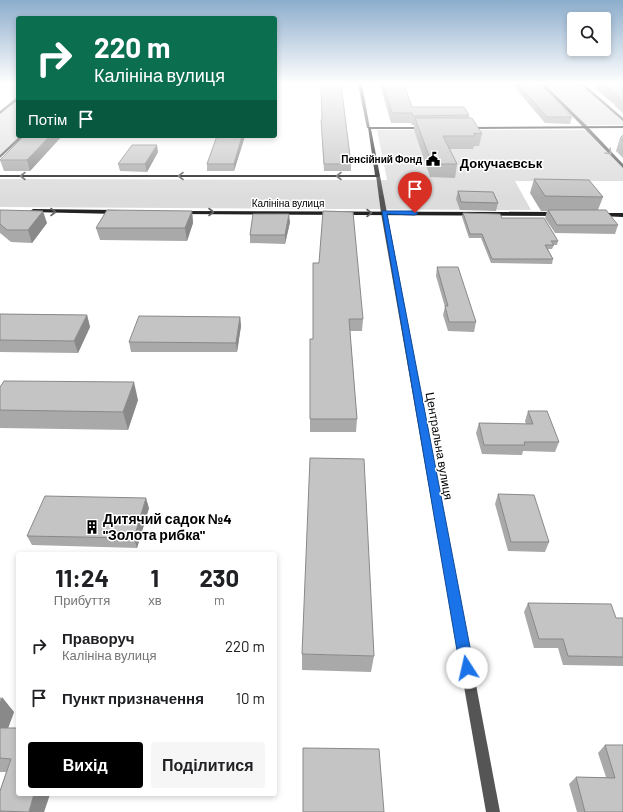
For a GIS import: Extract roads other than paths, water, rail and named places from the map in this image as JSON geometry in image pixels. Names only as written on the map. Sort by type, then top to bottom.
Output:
[{"type":"main road","points":[[462,128],[623,127]]},
{"type":"main road","points":[[369,128],[431,128]]},
{"type":"main road","name":"Центральна вулиця","points":[[369,128],[378,176]]},
{"type":"main road","points":[[0,176],[378,176]]},
{"type":"main road","points":[[24,211],[120,212]]},
{"type":"main road","name":"Калініна вулиця","points":[[176,212],[564,214]]},
{"type":"main road","points":[[596,214],[622,216]]},
{"type":"street","name":"Центральна вулиця","points":[[368,122],[369,128]]},
{"type":"street","points":[[581,122],[623,167]]},
{"type":"street","points":[[0,157],[20,138]]},
{"type":"street","name":"Центральна вулиця","points":[[378,176],[493,812]]},
{"type":"place","name":"Пенсійний Фонд","points":[[433,159]]},
{"type":"place","name":"Дитячий садок №4 \"Золота рибка\"","points":[[92,527]]},
{"type":"district","name":"Докучаєвськ","points":[[501,163]]}]
